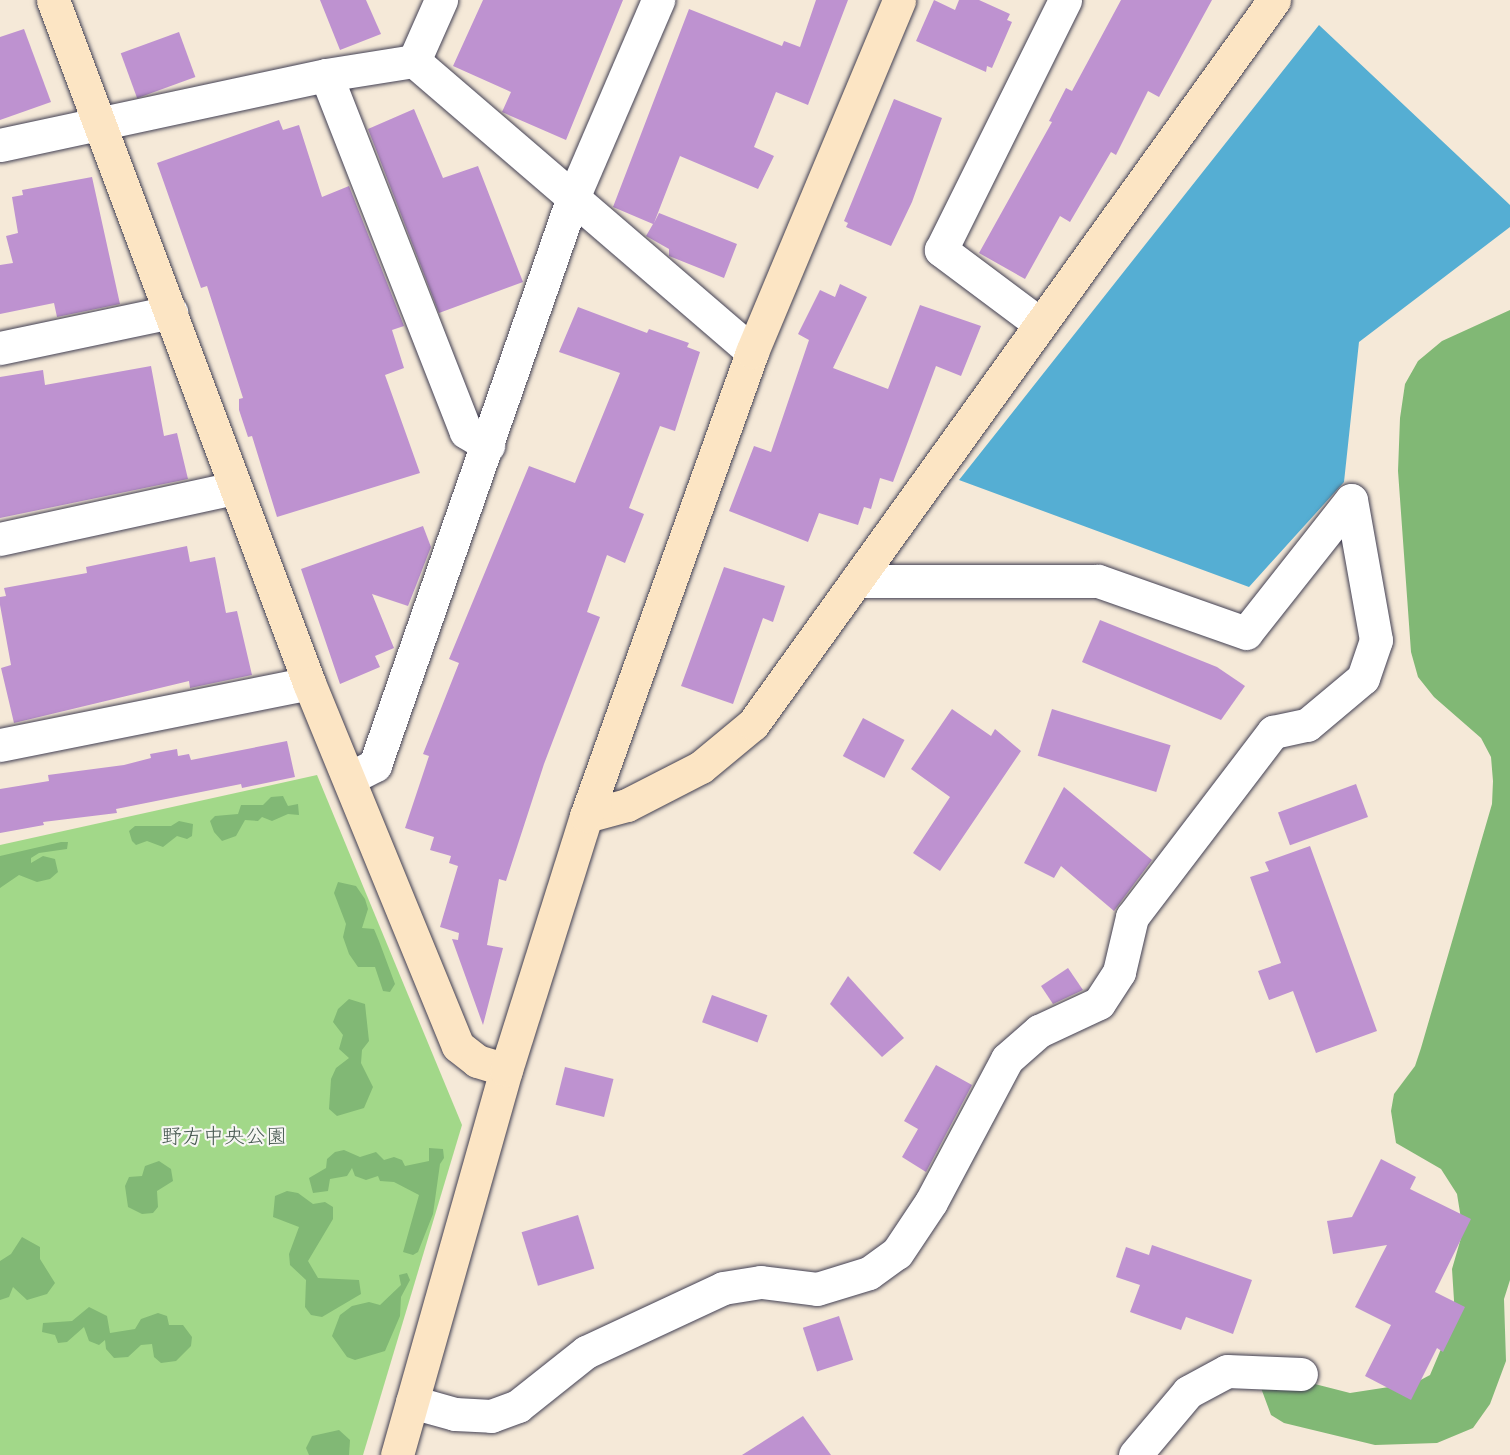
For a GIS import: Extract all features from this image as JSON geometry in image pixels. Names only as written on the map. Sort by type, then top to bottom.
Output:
[{"type":"street","points":[[53,0],[309,683],[350,778],[458,1046],[477,1061],[506,1070]]},
{"type":"street","points":[[414,61],[441,0]]},
{"type":"street","points":[[350,778],[375,765],[572,200],[658,0]]},
{"type":"street","points":[[397,1455],[506,1070],[586,816],[752,352],[899,0]]},
{"type":"street","points":[[1040,324],[941,250],[1065,0]]},
{"type":"street","points":[[586,816],[627,805],[701,767],[753,724],[1274,0]]},
{"type":"street","points":[[0,145],[326,75],[414,61]]},
{"type":"street","points":[[414,61],[572,200],[752,352]]},
{"type":"street","points":[[326,75],[466,432],[488,445]]},
{"type":"street","points":[[0,348],[171,312]]},
{"type":"street","points":[[0,539],[234,488]]},
{"type":"street","points":[[412,1402],[455,1414],[491,1416],[518,1406],[586,1352],[723,1288],[761,1282],[817,1289],[869,1273],[897,1253],[931,1202],[1007,1059],[1039,1031],[1099,1003],[1119,972],[1132,917],[1273,732],[1307,725],[1363,678],[1376,639],[1351,500],[1246,633],[1098,581],[856,581]]},
{"type":"street","points":[[0,745],[309,683]]},
{"type":"street","points":[[1135,1455],[1188,1392],[1227,1371],[1301,1374]]},
{"type":"green space","points":[[1510,310],[1510,1280],[1504,1299],[1506,1361],[1490,1404],[1473,1428],[1437,1443],[1375,1445],[1284,1423],[1271,1415],[1261,1388],[1303,1381],[1350,1393],[1415,1383],[1430,1375],[1455,1316],[1452,1269],[1463,1231],[1457,1194],[1441,1169],[1396,1143],[1391,1111],[1394,1094],[1415,1066],[1421,1048],[1492,804],[1493,781],[1491,757],[1481,738],[1434,697],[1418,677],[1411,652],[1398,471],[1400,418],[1405,384],[1418,361],[1442,341]]},
{"type":"green space","name":"野方中央公園","points":[[317,775],[462,1125],[363,1455],[0,1455],[0,845]]},
{"type":"green space","points":[[283,796],[288,806],[298,804],[299,815],[288,814],[272,821],[262,817],[258,821],[245,820],[236,836],[222,841],[214,832],[210,821],[215,816],[238,814],[241,805],[263,805],[271,797]]},
{"type":"green space","points":[[179,821],[193,824],[192,836],[187,839],[177,836],[163,847],[147,841],[136,845],[132,841],[129,831],[135,826],[171,826]]},
{"type":"green space","points":[[68,842],[67,849],[39,853],[31,858],[31,863],[43,856],[55,859],[58,872],[50,879],[37,882],[19,875],[0,888],[0,856]]},
{"type":"green space","points":[[338,882],[356,886],[365,899],[368,909],[362,928],[374,929],[395,984],[390,992],[383,991],[375,967],[358,967],[349,954],[343,937],[346,924],[334,893]]},
{"type":"green space","points":[[349,999],[365,1004],[369,1041],[362,1050],[361,1063],[373,1087],[364,1108],[337,1116],[329,1109],[331,1079],[336,1068],[349,1058],[339,1049],[343,1035],[333,1022],[338,1009]]},
{"type":"green space","points":[[429,1148],[443,1149],[444,1158],[440,1164],[433,1214],[418,1252],[413,1255],[403,1252],[419,1195],[394,1182],[380,1181],[378,1176],[366,1180],[355,1176],[352,1168],[347,1176],[330,1179],[328,1191],[313,1193],[309,1178],[326,1168],[327,1159],[335,1152],[344,1150],[360,1157],[376,1152],[384,1160],[394,1157],[402,1160],[405,1166],[429,1161]]},
{"type":"green space","points":[[159,1161],[171,1169],[173,1181],[157,1191],[158,1207],[153,1213],[142,1214],[128,1207],[125,1186],[129,1177],[142,1176],[145,1166]]},
{"type":"green space","points":[[287,1191],[298,1193],[313,1204],[325,1202],[333,1207],[333,1219],[308,1261],[318,1278],[359,1280],[361,1294],[322,1317],[311,1315],[305,1307],[306,1280],[290,1265],[289,1254],[299,1227],[273,1217],[275,1196]]},
{"type":"green space","points":[[22,1237],[40,1247],[40,1259],[55,1283],[47,1294],[27,1300],[13,1287],[9,1297],[0,1300],[0,1261],[11,1254]]},
{"type":"green space","points":[[407,1273],[410,1280],[401,1297],[400,1316],[385,1351],[355,1360],[347,1357],[332,1336],[340,1315],[352,1306],[369,1302],[380,1305],[401,1285],[399,1275]]},
{"type":"green space","points":[[89,1307],[107,1316],[110,1333],[135,1329],[141,1319],[158,1313],[167,1316],[169,1325],[183,1325],[192,1337],[191,1346],[176,1361],[161,1363],[154,1357],[152,1344],[141,1345],[128,1357],[114,1358],[106,1349],[105,1340],[99,1345],[89,1341],[84,1327],[67,1342],[58,1343],[55,1335],[42,1332],[43,1323],[72,1321]]},
{"type":"green space","points":[[339,1430],[350,1440],[349,1455],[309,1455],[306,1448],[312,1436]]},
{"type":"water","points":[[1319,25],[1510,205],[1510,227],[1359,342],[1344,482],[1249,587],[959,480]]},
{"type":"building","points":[[320,0],[366,0],[381,34],[340,50]]},
{"type":"building","points":[[483,0],[623,0],[566,140],[502,112],[511,92],[453,66]]},
{"type":"building","points":[[816,0],[848,0],[808,105],[776,92],[754,147],[774,156],[758,189],[680,156],[654,223],[659,213],[737,244],[724,278],[669,256],[669,249],[646,236],[653,224],[613,207],[689,9],[782,46],[784,41],[800,47]]},
{"type":"building","points":[[934,0],[955,10],[959,0],[979,0],[1010,14],[1007,20],[1012,22],[992,68],[987,66],[986,72],[916,41]]},
{"type":"building","points":[[1121,0],[1212,0],[1159,97],[1148,91],[1116,155],[1111,152],[1070,222],[1060,216],[1025,279],[979,253],[1052,122],[1049,121],[1066,88],[1072,91]]},
{"type":"building","points":[[24,29],[51,102],[0,120],[0,37]]},
{"type":"building","points":[[179,32],[195,77],[137,98],[121,53]]},
{"type":"building","points":[[894,99],[942,118],[912,202],[891,246],[846,227],[848,223],[844,221]]},
{"type":"building","points":[[414,109],[443,178],[478,166],[523,282],[439,313],[368,129]]},
{"type":"building","points":[[279,120],[283,130],[299,125],[322,197],[349,186],[404,326],[392,330],[404,368],[385,375],[420,473],[277,517],[252,436],[248,437],[239,410],[239,399],[243,398],[207,286],[201,288],[157,163]]},
{"type":"building","points":[[92,177],[120,304],[57,317],[54,303],[0,314],[0,265],[13,263],[6,236],[18,233],[12,197],[23,195],[22,190]]},
{"type":"building","points":[[840,284],[867,297],[833,368],[888,389],[920,305],[981,326],[961,376],[936,366],[893,482],[880,478],[871,509],[864,507],[858,525],[819,513],[808,542],[729,511],[754,446],[771,452],[809,340],[798,334],[820,290],[835,297]]},
{"type":"building","points":[[578,307],[647,333],[649,329],[689,343],[687,347],[700,352],[675,431],[660,426],[629,508],[644,514],[625,563],[607,555],[587,612],[600,617],[544,764],[506,881],[499,879],[487,945],[503,948],[483,1025],[452,939],[458,940],[459,933],[440,927],[458,866],[449,863],[451,856],[430,850],[434,837],[405,828],[429,756],[423,754],[459,663],[449,659],[529,466],[575,483],[620,373],[559,352]]},
{"type":"building","points":[[151,366],[164,436],[177,433],[188,479],[0,518],[0,377],[43,370],[45,385]]},
{"type":"building","points":[[423,526],[431,547],[408,606],[372,594],[394,648],[375,656],[380,667],[340,684],[301,569]]},
{"type":"building","points":[[187,546],[190,562],[215,557],[226,613],[237,611],[252,675],[190,688],[189,681],[14,723],[1,668],[11,665],[0,605],[0,597],[6,596],[4,588],[87,573],[86,567]]},
{"type":"building","points":[[724,567],[785,586],[773,622],[763,618],[733,704],[681,686]]},
{"type":"building","points":[[1100,620],[1217,667],[1245,686],[1221,720],[1082,662]]},
{"type":"building","points":[[952,709],[991,736],[995,729],[1021,751],[940,871],[913,853],[950,797],[911,769]]},
{"type":"building","points":[[1052,709],[1171,745],[1156,792],[1038,756]]},
{"type":"building","points":[[863,718],[904,740],[884,778],[843,756]]},
{"type":"building","points":[[287,741],[295,777],[242,788],[241,784],[116,809],[117,813],[43,822],[44,825],[0,833],[0,789],[49,781],[48,775],[124,765],[151,758],[150,754],[177,749],[178,756],[189,754],[191,760]]},
{"type":"building","points":[[1356,784],[1368,817],[1290,845],[1278,812]]},
{"type":"building","points":[[1064,787],[1152,860],[1114,911],[1061,866],[1054,878],[1024,863]]},
{"type":"building","points":[[1310,846],[1377,1031],[1316,1053],[1293,991],[1269,1000],[1258,971],[1281,963],[1250,877],[1269,871],[1265,862]]},
{"type":"building","points":[[1068,968],[1083,990],[1053,1004],[1041,986]]},
{"type":"building","points":[[848,976],[904,1038],[882,1057],[830,1004]]},
{"type":"building","points":[[712,995],[767,1015],[758,1042],[702,1022]]},
{"type":"building","points":[[936,1065],[972,1085],[926,1172],[902,1157],[918,1129],[904,1121]]},
{"type":"building","points":[[565,1067],[614,1079],[604,1117],[556,1105]]},
{"type":"building","points":[[1381,1159],[1416,1177],[1410,1189],[1471,1219],[1435,1292],[1465,1307],[1443,1352],[1437,1348],[1411,1400],[1365,1376],[1391,1325],[1355,1307],[1387,1245],[1333,1254],[1327,1221],[1352,1217]]},
{"type":"building","points":[[578,1215],[594,1269],[538,1286],[522,1232]]},
{"type":"building","points":[[1152,1245],[1252,1280],[1233,1334],[1186,1317],[1181,1330],[1130,1312],[1140,1285],[1116,1277],[1126,1247],[1149,1255]]},
{"type":"building","points":[[839,1316],[853,1360],[817,1371],[803,1328]]},
{"type":"building","points":[[803,1416],[831,1455],[742,1455]]}]
